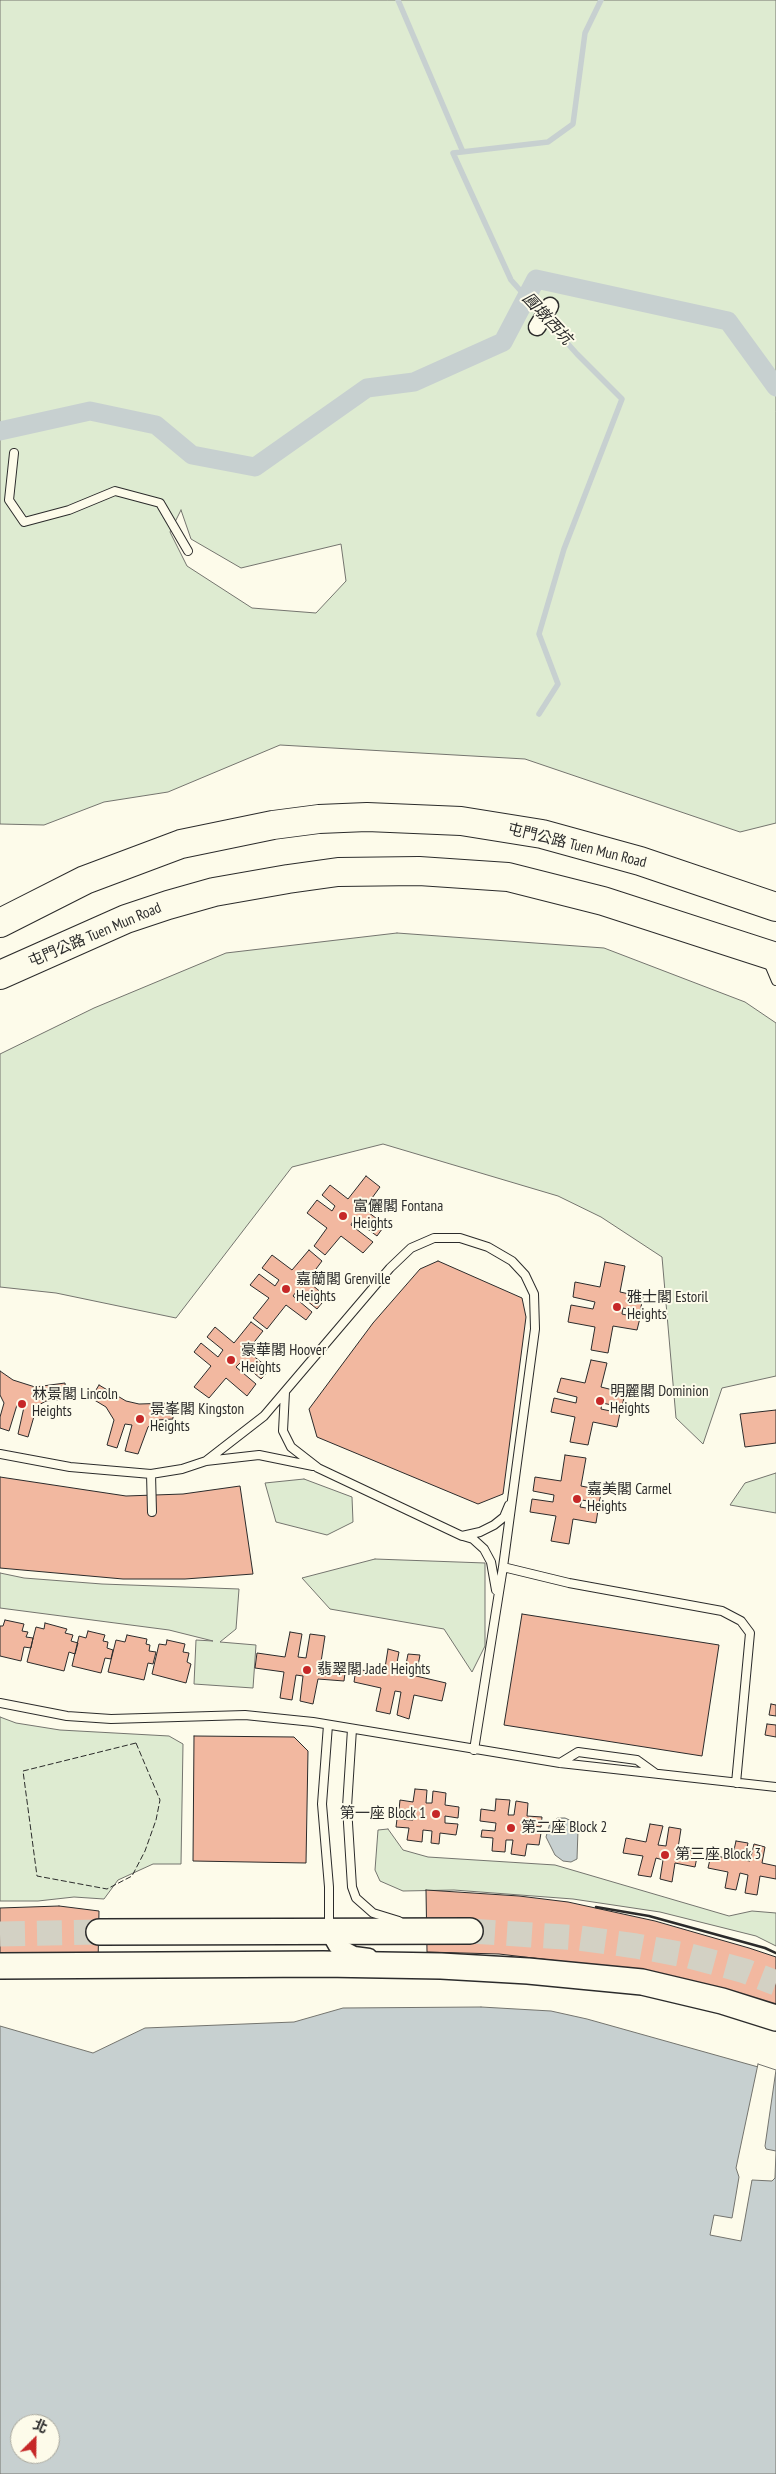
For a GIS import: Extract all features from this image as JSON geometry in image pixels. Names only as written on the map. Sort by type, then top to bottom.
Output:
[{"type":"highway","name":"屯門公路 Tuen Mun Road","points":[[0,923],[85,880],[181,844],[273,825],[319,819],[368,817],[461,821],[542,834],[640,861],[776,907]]},
{"type":"highway","name":"屯門公路 Tuen Mun Road","points":[[0,975],[126,919],[168,905],[214,892],[338,872],[419,871],[508,878],[603,901],[770,955]]},
{"type":"main road","points":[[99,1932],[470,1931]]},
{"type":"main road","points":[[0,1966],[323,1964],[441,1966],[587,1975],[642,1982],[722,2001],[776,2018]]},
{"type":"street","points":[[537,327],[550,306]]},
{"type":"street","points":[[329,1932],[336,1946],[354,1955],[441,1966]]},
{"type":"lane","points":[[14,453],[9,500],[24,522],[69,510],[115,491],[160,503],[188,551]]},
{"type":"lane","points":[[770,955],[776,981]]},
{"type":"lane","points":[[206,1461],[264,1416],[390,1268],[411,1248],[434,1238],[460,1238],[488,1247],[512,1262],[525,1274],[534,1294],[535,1328],[515,1486],[474,1750]]},
{"type":"lane","points":[[285,1392],[283,1431],[291,1446],[318,1468]]},
{"type":"lane","points":[[0,1454],[70,1467],[151,1474],[182,1469],[206,1461],[259,1455],[318,1468],[473,1540],[484,1549],[492,1562],[495,1579],[496,1610]]},
{"type":"lane","points":[[151,1474],[152,1512]]},
{"type":"lane","points":[[462,1536],[480,1532],[494,1526],[504,1517],[515,1486]]},
{"type":"lane","points":[[503,1567],[568,1583],[722,1612],[741,1621],[750,1632],[736,1783]]},
{"type":"lane","points":[[0,1703],[68,1716],[111,1719],[245,1715],[328,1725],[560,1763],[776,1787]]},
{"type":"lane","points":[[328,1725],[322,1804],[329,1887],[329,1932]]},
{"type":"lane","points":[[352,1729],[347,1807],[352,1887],[356,1898],[373,1913],[442,1932]]},
{"type":"lane","points":[[560,1763],[578,1752],[637,1760],[658,1774]]},
{"type":"green space","points":[[0,0],[776,0],[776,823],[740,832],[525,759],[280,745],[168,792],[104,802],[44,825],[0,824]],"holes":[[[181,510],[191,539],[241,568],[341,544],[346,581],[316,613],[252,608],[187,566],[170,532]]]},
{"type":"green space","points":[[397,933],[604,948],[745,1002],[776,1023],[776,1376],[722,1388],[703,1444],[676,1418],[662,1257],[601,1217],[558,1196],[383,1144],[292,1167],[176,1318],[56,1293],[0,1287],[0,1054],[94,1008],[226,953]]},
{"type":"green space","points":[[776,1473],[776,1513],[730,1505],[745,1483]]},
{"type":"green space","points":[[304,1479],[352,1497],[353,1522],[327,1535],[276,1522],[265,1483]]},
{"type":"green space","points":[[375,1559],[485,1563],[485,1646],[472,1672],[444,1629],[330,1609],[302,1578]]},
{"type":"green space","points":[[0,1573],[24,1578],[102,1584],[239,1589],[236,1629],[220,1642],[256,1645],[253,1688],[194,1684],[196,1640],[213,1641],[169,1630],[0,1608]]},
{"type":"green space","points":[[0,1717],[16,1723],[60,1730],[169,1736],[183,1744],[181,1864],[153,1864],[118,1880],[104,1899],[74,1897],[38,1901],[0,1901]]},
{"type":"green space","points":[[388,1829],[403,1850],[428,1857],[555,1865],[729,1916],[752,1911],[776,1913],[776,1946],[756,1936],[660,1912],[573,1899],[454,1890],[403,1891],[380,1881],[375,1870],[378,1830]]},
{"type":"shaded area","points":[[558,1818],[565,1818],[574,1822],[578,1830],[577,1859],[571,1862],[563,1861],[555,1855],[546,1837],[550,1823]]},
{"type":"shaded area","points":[[481,2007],[551,2011],[587,2019],[776,2072],[776,2474],[0,2474],[0,2026],[93,2053],[145,2028],[294,2022],[343,2008]]},
{"type":"pier","points":[[758,2064],[776,2070],[765,2146],[766,2149],[776,2151],[775,2178],[772,2181],[752,2180],[741,2241],[710,2235],[714,2215],[732,2218],[739,2177],[736,2168]]},
{"type":"building","name":"富儷閣 Fontana Heights","points":[[366,1176],[380,1187],[364,1209],[385,1225],[377,1236],[354,1219],[351,1225],[373,1242],[363,1253],[341,1236],[325,1255],[314,1246],[327,1228],[307,1213],[317,1200],[332,1211],[335,1206],[322,1195],[330,1185],[348,1199]]},
{"type":"building","name":"嘉蘭閣 Grenville Heights","points":[[309,1250],[322,1261],[307,1281],[327,1297],[317,1309],[296,1292],[293,1296],[312,1312],[306,1320],[286,1305],[267,1329],[253,1318],[269,1298],[250,1285],[259,1274],[275,1286],[279,1280],[262,1268],[272,1255],[292,1270]]},
{"type":"building","points":[[438,1261],[522,1298],[526,1317],[503,1494],[478,1504],[317,1437],[309,1409],[373,1323],[420,1269]]},
{"type":"building","name":"雅士閣 Estoril Heights","points":[[605,1262],[625,1266],[620,1292],[643,1297],[640,1312],[623,1308],[622,1314],[640,1318],[637,1330],[613,1326],[608,1353],[591,1350],[595,1327],[568,1322],[571,1305],[593,1309],[595,1302],[573,1297],[575,1282],[600,1287]]},
{"type":"building","name":"豪華閣 Hoover Heights","points":[[251,1322],[263,1331],[247,1351],[270,1369],[261,1379],[241,1362],[236,1367],[256,1384],[247,1396],[226,1378],[209,1398],[194,1387],[211,1366],[194,1352],[201,1343],[218,1357],[223,1350],[207,1337],[215,1327],[234,1343]]},
{"type":"building","name":"明麗閣 Dominion Heights","points":[[591,1360],[607,1363],[601,1387],[625,1393],[622,1407],[602,1403],[601,1409],[620,1413],[617,1427],[593,1422],[588,1445],[570,1442],[575,1417],[551,1412],[554,1398],[576,1403],[577,1397],[557,1392],[561,1378],[585,1383]]},
{"type":"building","name":"林景閣 Lincoln Heights","points":[[0,1371],[13,1380],[35,1387],[65,1383],[66,1399],[46,1401],[37,1406],[28,1437],[18,1434],[24,1407],[17,1405],[9,1431],[0,1428],[0,1417],[4,1403],[0,1395]]},
{"type":"building","name":"景峯閣 Kingston Heights","points":[[99,1385],[126,1401],[139,1404],[173,1403],[173,1419],[157,1420],[148,1427],[138,1454],[125,1451],[132,1425],[125,1424],[117,1448],[107,1445],[114,1420],[106,1407],[91,1398]]},
{"type":"building","points":[[776,1410],[776,1443],[745,1447],[740,1414]]},
{"type":"building","name":"嘉美閣 Carmel Heights","points":[[565,1455],[586,1458],[581,1486],[602,1490],[599,1503],[582,1500],[580,1507],[598,1510],[596,1523],[573,1519],[569,1544],[551,1541],[556,1516],[530,1512],[532,1499],[553,1502],[554,1495],[533,1491],[535,1477],[561,1481]]},
{"type":"building","points":[[0,1477],[126,1496],[183,1494],[240,1486],[253,1574],[185,1579],[123,1579],[0,1568]]},
{"type":"building","points":[[522,1614],[719,1645],[702,1756],[504,1725]]},
{"type":"building","points":[[5,1620],[24,1624],[22,1631],[28,1632],[26,1637],[33,1638],[31,1648],[24,1647],[21,1661],[0,1656],[0,1626],[3,1626]]},
{"type":"building","points":[[45,1623],[67,1629],[65,1633],[73,1635],[71,1641],[78,1643],[75,1654],[69,1652],[64,1671],[27,1662],[36,1627],[44,1629]]},
{"type":"building","points":[[88,1631],[105,1635],[103,1641],[108,1642],[107,1648],[113,1650],[111,1659],[105,1658],[101,1673],[72,1666],[79,1636],[86,1638]]},
{"type":"building","name":"翡翠閣 Jade Heights","points":[[290,1632],[302,1634],[298,1657],[306,1658],[310,1634],[325,1636],[321,1662],[346,1665],[344,1681],[318,1679],[313,1704],[300,1701],[303,1676],[296,1675],[292,1700],[280,1698],[284,1672],[255,1668],[257,1653],[285,1657]]},
{"type":"building","points":[[127,1635],[147,1639],[146,1644],[150,1645],[149,1651],[156,1652],[153,1664],[148,1663],[144,1680],[108,1672],[116,1640],[125,1642]]},
{"type":"building","points":[[167,1640],[185,1644],[183,1652],[189,1653],[187,1662],[191,1664],[186,1683],[152,1674],[159,1644],[166,1645]]},
{"type":"building","points":[[388,1649],[399,1652],[395,1673],[404,1675],[408,1654],[420,1655],[416,1676],[446,1683],[442,1701],[414,1695],[409,1719],[397,1715],[401,1692],[395,1691],[390,1714],[376,1711],[381,1688],[354,1682],[356,1669],[384,1674]]},
{"type":"building","points":[[771,1704],[776,1705],[776,1716],[769,1715]]},
{"type":"building","points":[[767,1724],[776,1725],[776,1737],[765,1735]]},
{"type":"building","points":[[194,1736],[294,1737],[308,1751],[306,1863],[193,1861]]},
{"type":"building","name":"第一座 Block 1","points":[[415,1789],[427,1790],[426,1803],[432,1803],[433,1791],[446,1793],[445,1805],[459,1807],[458,1818],[445,1816],[445,1823],[458,1824],[456,1835],[440,1833],[439,1844],[431,1843],[432,1831],[423,1830],[422,1842],[407,1840],[409,1828],[396,1827],[397,1819],[413,1820],[413,1811],[399,1810],[400,1800],[413,1802]]},
{"type":"building","name":"第二座 Block 2","points":[[496,1799],[510,1800],[508,1815],[514,1815],[516,1801],[528,1803],[527,1816],[542,1817],[541,1827],[526,1825],[525,1832],[541,1833],[539,1845],[527,1844],[525,1856],[511,1854],[513,1840],[506,1840],[505,1852],[492,1851],[493,1838],[481,1837],[482,1830],[495,1831],[496,1823],[480,1821],[481,1809],[495,1811]]},
{"type":"building","name":"第三座 Block 3","points":[[650,1824],[663,1826],[658,1845],[666,1846],[669,1827],[681,1829],[678,1848],[698,1852],[695,1867],[675,1863],[672,1882],[660,1879],[663,1860],[656,1858],[651,1877],[638,1875],[643,1856],[623,1853],[626,1838],[646,1842]]},
{"type":"building","points":[[736,1841],[748,1843],[744,1860],[750,1861],[754,1844],[765,1847],[762,1863],[776,1866],[776,1879],[760,1876],[757,1895],[745,1893],[748,1875],[740,1873],[736,1890],[725,1888],[728,1872],[708,1868],[711,1855],[732,1859]]},
{"type":"building","points":[[426,1890],[519,1896],[568,1902],[655,1921],[776,1957],[776,2010],[610,1967],[499,1954],[427,1952]]},
{"type":"building","points":[[59,1906],[99,1911],[98,1964],[0,1964],[0,1908]]},
{"type":"waterway","points":[[398,0],[463,152]]},
{"type":"waterway","name":"圓墩西坑","points":[[539,714],[558,684],[539,634],[564,549],[622,399],[577,354],[511,280],[453,153],[548,142],[573,124],[585,33],[601,0]]},
{"type":"waterway","points":[[0,431],[90,411],[156,425],[192,455],[255,467],[367,388],[414,382],[503,342],[536,279],[728,321],[776,387]]},
{"type":"tunnel","points":[[470,1931],[579,1938],[636,1946],[690,1956],[745,1971],[776,1983]]},
{"type":"tunnel","points":[[0,1934],[99,1932]]},
{"type":"fence","points":[[136,1743],[160,1800],[156,1820],[145,1851],[132,1876],[107,1889],[37,1876],[23,1771],[136,1743]]},
{"type":"wall","points":[[596,1907],[649,1916],[765,1948],[776,1953]]},
{"type":"place","name":"富儷閣 Fontana Heights","points":[[343,1216]]},
{"type":"place","name":"嘉蘭閣 Grenville Heights","points":[[286,1289]]},
{"type":"place","name":"雅士閣 Estoril Heights","points":[[617,1307]]},
{"type":"place","name":"豪華閣 Hoover Heights","points":[[231,1360]]},
{"type":"place","name":"明麗閣 Dominion Heights","points":[[600,1401]]},
{"type":"place","name":"林景閣 Lincoln Heights","points":[[22,1404]]},
{"type":"place","name":"景峯閣 Kingston Heights","points":[[140,1419]]},
{"type":"place","name":"嘉美閣 Carmel Heights","points":[[577,1499]]},
{"type":"place","name":"翡翠閣 Jade Heights","points":[[307,1670]]},
{"type":"place","name":"第一座 Block 1","points":[[436,1814]]},
{"type":"place","name":"第二座 Block 2","points":[[511,1828]]},
{"type":"place","name":"第三座 Block 3","points":[[665,1855]]}]
